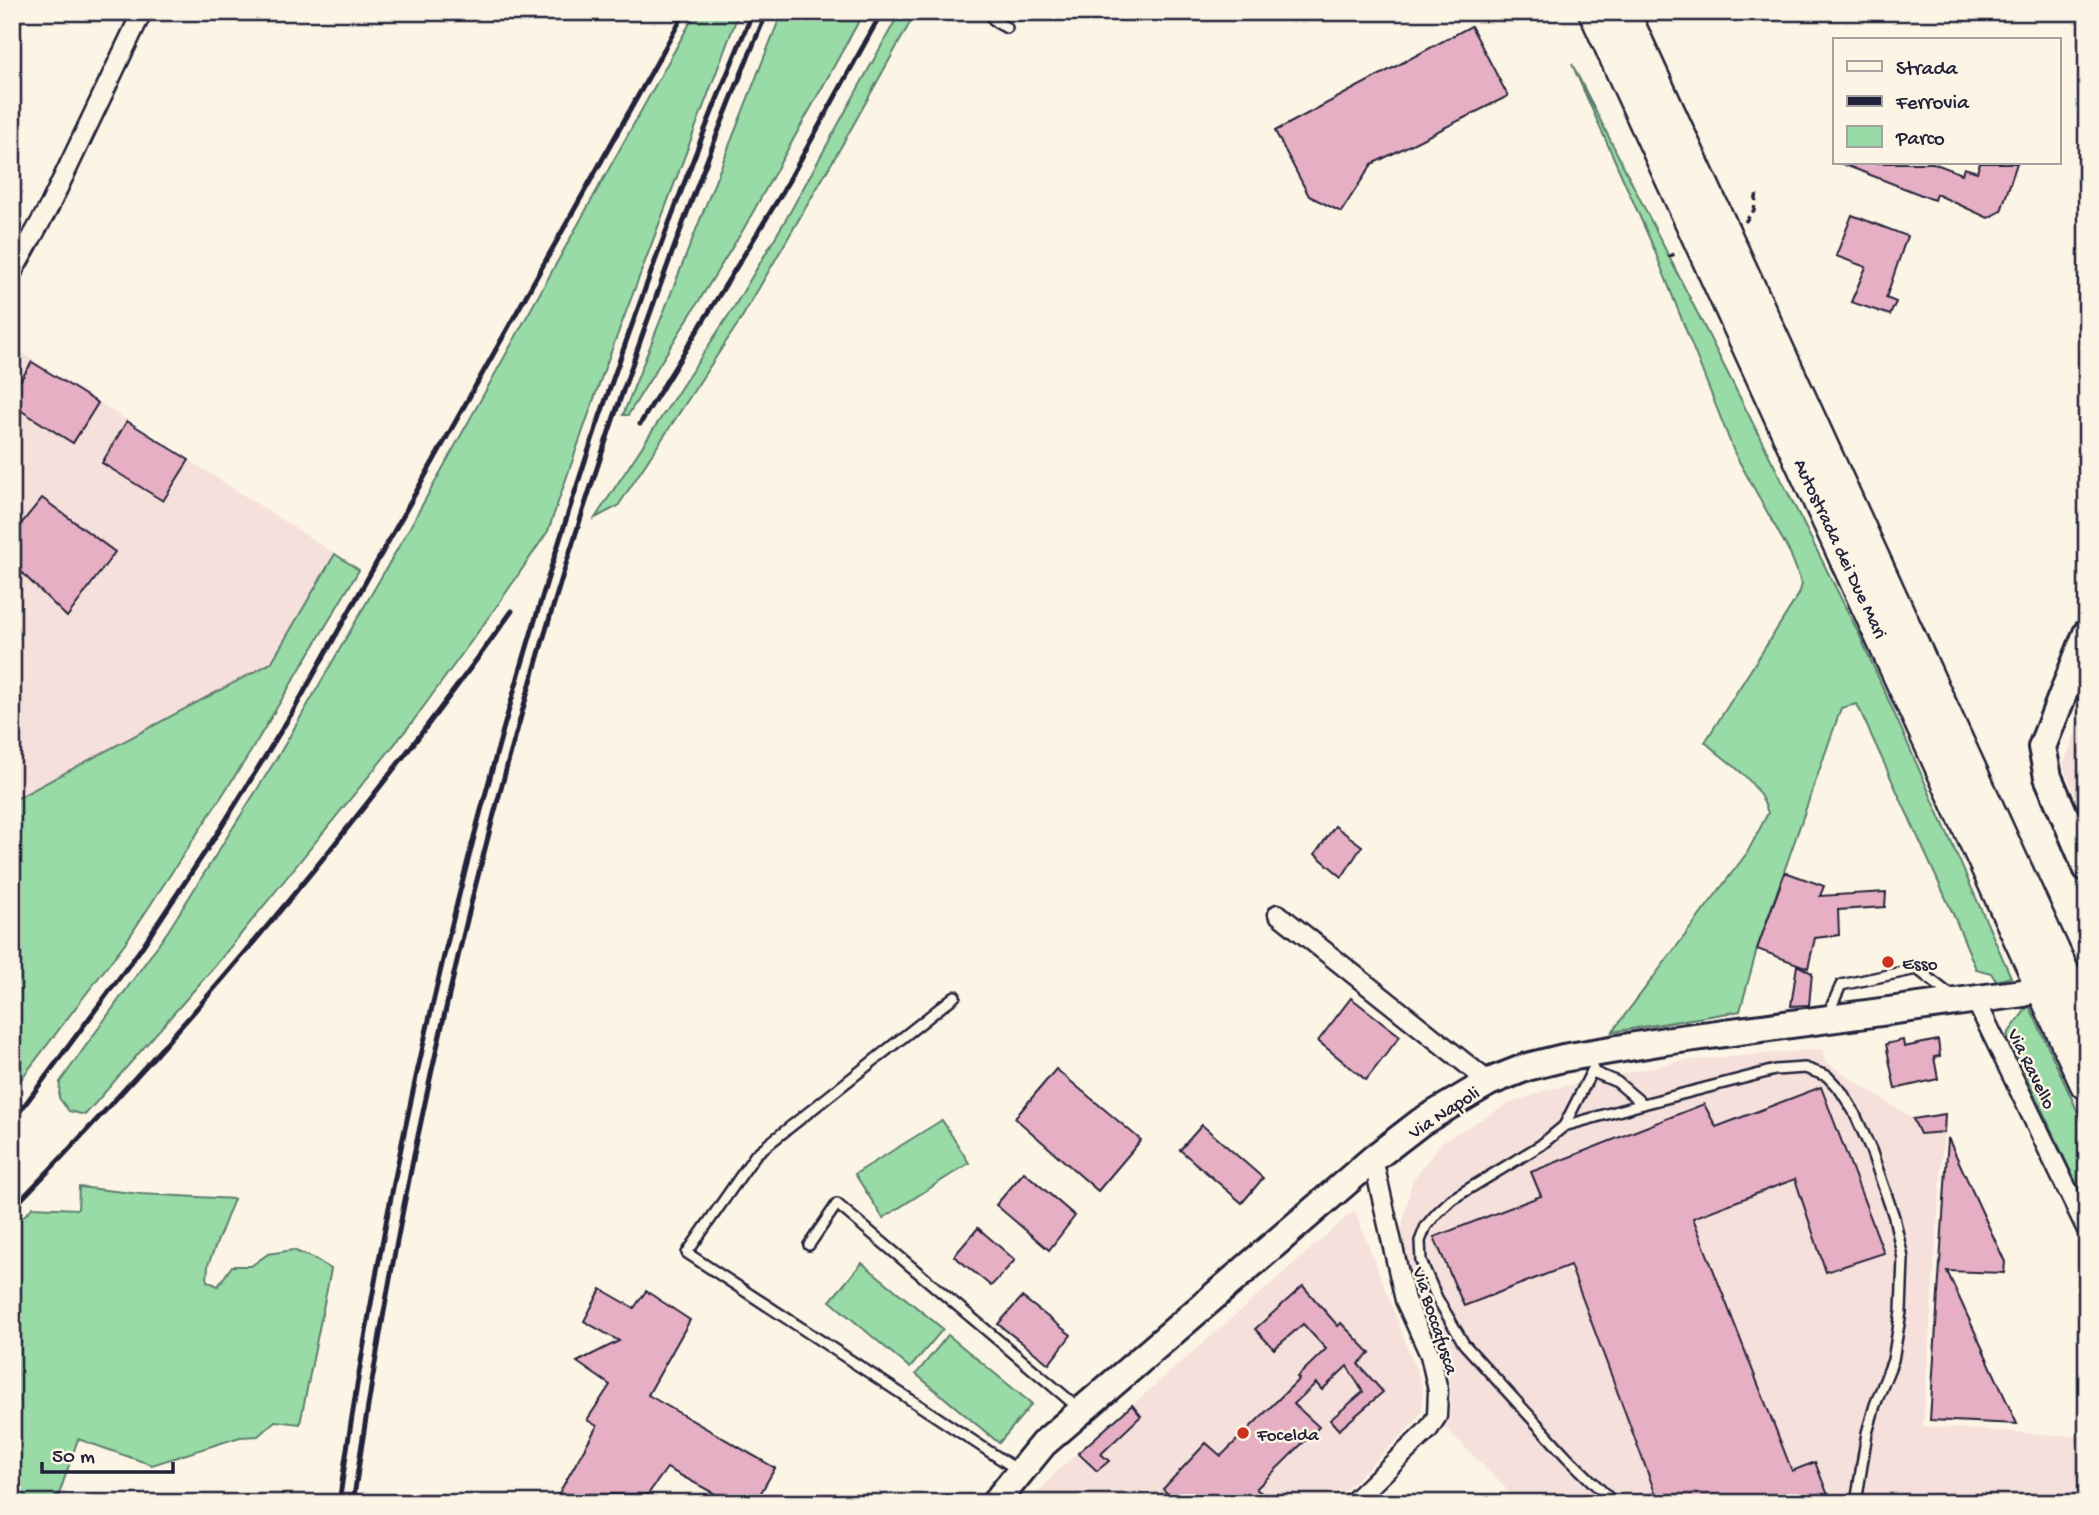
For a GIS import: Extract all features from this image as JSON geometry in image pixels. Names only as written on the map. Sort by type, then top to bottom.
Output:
[{"type":"highway","name":"Autostrada dei Due Mari","points":[[1597,12],[2087,1083]]},
{"type":"highway","name":"Autostrada dei Due Mari","points":[[1622,12],[2087,1027]]},
{"type":"main road","points":[[2087,633],[2042,747],[2048,777],[2087,868]]},
{"type":"main road","name":"Via Napoli","points":[[995,1503],[1043,1444],[1373,1159],[1421,1122],[1489,1082],[1527,1067],[1592,1063],[1826,1019],[2023,993]]},
{"type":"street","points":[[12,273],[50,205],[142,12]]},
{"type":"street","points":[[1278,914],[1489,1082]]},
{"type":"street","name":"Via Ravello","points":[[1968,1001],[2087,1230]]},
{"type":"street","name":"Via Boccafusca","points":[[1352,1503],[1427,1430],[1437,1416],[1438,1390],[1430,1355],[1405,1300],[1373,1159]]},
{"type":"lane","points":[[987,12],[996,22],[1007,28]]},
{"type":"lane","points":[[1826,1019],[1841,985],[1917,969],[1968,1001]]},
{"type":"lane","points":[[955,996],[757,1154],[687,1253],[1021,1472]]},
{"type":"lane","points":[[1564,1126],[1592,1063],[1643,1104]]},
{"type":"lane","points":[[1614,1503],[1567,1457],[1464,1344],[1437,1298],[1421,1261],[1420,1241],[1426,1226],[1452,1199],[1541,1145],[1564,1126],[1775,1070],[1805,1068],[1827,1076],[1853,1110],[1871,1150],[1894,1217],[1903,1258],[1901,1312],[1893,1360],[1867,1433],[1856,1503]]},
{"type":"lane","points":[[809,1245],[837,1204],[1082,1411]]},
{"type":"path","points":[[1743,223],[1754,211],[1757,192]]},
{"type":"path","points":[[1668,257],[1684,250]]},
{"type":"shaded area","points":[[12,346],[335,554],[271,663],[12,801]]},
{"type":"shaded area","points":[[2087,702],[2087,826],[2063,765]]},
{"type":"shaded area","points":[[1822,1049],[1826,1062],[1913,1119],[1945,1114],[1923,1426],[2087,1437],[2087,1503],[1520,1503],[1444,1426],[1450,1417],[1451,1390],[1443,1354],[1398,1244],[1412,1181],[1442,1142],[1508,1104],[1546,1090],[1681,1061]]},
{"type":"shaded area","points":[[1355,1210],[1423,1387],[1422,1411],[1414,1423],[1332,1503],[1028,1503],[1057,1471]]},
{"type":"green space","points":[[696,12],[739,12],[603,373],[548,531],[411,724],[215,966],[85,1115],[69,1111],[59,1098],[60,1082],[168,931],[280,753],[410,527]]},
{"type":"green space","points":[[782,12],[864,12],[743,230],[628,415],[623,415]]},
{"type":"green space","points":[[900,12],[916,12],[741,319],[618,506],[595,518],[734,307],[789,214]]},
{"type":"green space","points":[[1572,64],[1860,636],[2011,977],[1996,981],[1991,973],[1976,969],[1857,704],[1841,708],[1757,949],[1740,1011],[1612,1032],[1747,853],[1768,813],[1750,781],[1705,742],[1799,594],[1802,584],[1790,553],[1735,454],[1652,244]]},
{"type":"green space","points":[[335,554],[359,570],[248,756],[128,939],[12,1091],[12,801],[271,663]]},
{"type":"green space","points":[[2029,1005],[2087,1132],[2087,1206],[2007,1035]]},
{"type":"green space","points":[[942,1120],[969,1163],[883,1218],[855,1174]]},
{"type":"green space","points":[[79,1187],[141,1194],[234,1199],[208,1265],[207,1281],[218,1286],[232,1266],[251,1266],[268,1254],[293,1250],[331,1269],[300,1424],[275,1421],[258,1436],[240,1437],[152,1465],[78,1439],[56,1503],[12,1503],[12,1228],[33,1207],[78,1209]]},
{"type":"green space","points":[[862,1263],[943,1329],[910,1368],[830,1301]]},
{"type":"green space","points":[[948,1335],[1032,1404],[999,1443],[916,1374]]},
{"type":"building","points":[[1471,26],[1508,96],[1372,164],[1341,212],[1309,196],[1275,131]]},
{"type":"building","points":[[1843,164],[1936,164],[1962,174],[1964,168],[1977,172],[1980,164],[2017,164],[2001,211],[1988,218],[1936,194],[1934,200]]},
{"type":"building","points":[[1852,215],[1907,236],[1886,298],[1896,302],[1890,315],[1851,302],[1866,267],[1836,256]]},
{"type":"building","points":[[32,362],[98,403],[73,443],[12,405],[12,394]]},
{"type":"building","points":[[127,421],[189,460],[163,501],[102,463]]},
{"type":"building","points":[[42,498],[115,552],[67,617],[12,563],[12,535]]},
{"type":"building","points":[[1335,826],[1362,846],[1342,877],[1315,854]]},
{"type":"building","points":[[1785,872],[1824,886],[1820,896],[1886,892],[1885,907],[1838,910],[1839,935],[1815,938],[1808,968],[1757,949]]},
{"type":"building","points":[[1797,965],[1812,973],[1809,1005],[1791,1006]]},
{"type":"building","points":[[1351,998],[1400,1036],[1366,1080],[1318,1041]]},
{"type":"building","points":[[1903,1040],[1904,1047],[1938,1040],[1940,1056],[1934,1057],[1938,1079],[1895,1089],[1886,1044]]},
{"type":"building","points":[[1056,1069],[1141,1140],[1098,1191],[1015,1118]]},
{"type":"building","points":[[1821,1087],[1884,1253],[1826,1272],[1795,1179],[1693,1218],[1792,1471],[1815,1462],[1831,1503],[1659,1503],[1570,1265],[1464,1306],[1434,1237],[1541,1196],[1531,1172],[1704,1104],[1716,1127]]},
{"type":"building","points":[[1945,1114],[1944,1132],[1920,1134],[1913,1119]]},
{"type":"building","points":[[1202,1125],[1263,1178],[1242,1203],[1180,1150]]},
{"type":"building","points":[[1948,1138],[2005,1262],[2004,1273],[1947,1271],[2017,1424],[1930,1420]]},
{"type":"building","points":[[1024,1172],[1075,1216],[1049,1250],[996,1205]]},
{"type":"building","points":[[978,1228],[1015,1260],[991,1286],[954,1256]]},
{"type":"building","points":[[1303,1286],[1338,1326],[1341,1323],[1370,1353],[1358,1364],[1383,1392],[1339,1430],[1330,1420],[1363,1392],[1347,1366],[1322,1390],[1316,1383],[1294,1404],[1319,1427],[1256,1489],[1263,1494],[1254,1503],[1176,1503],[1163,1489],[1206,1443],[1221,1456],[1326,1349],[1303,1324],[1274,1349],[1255,1329]]},
{"type":"building","points":[[601,1289],[634,1308],[646,1291],[690,1320],[648,1395],[775,1468],[755,1503],[732,1503],[667,1468],[648,1494],[558,1495],[597,1426],[587,1420],[610,1385],[577,1362],[619,1341],[584,1321]]},
{"type":"building","points":[[1022,1297],[1071,1335],[1049,1364],[998,1324]]},
{"type":"building","points":[[1132,1405],[1141,1416],[1101,1454],[1109,1461],[1097,1471],[1078,1453]]},
{"type":"railway","points":[[12,1122],[140,950],[219,831],[295,708],[685,12]]},
{"type":"railway","points":[[339,1503],[360,1366],[412,1094],[477,825],[553,560],[596,428],[690,166],[753,12]]},
{"type":"railway","points":[[353,1503],[404,1207],[434,1060],[506,769],[593,481],[641,339],[701,175],[767,12]]},
{"type":"railway","points":[[640,424],[782,193],[882,12]]},
{"type":"railway","points":[[12,1209],[145,1067],[273,919],[395,767],[512,611]]},
{"type":"place","name":"Esso","points":[[1888,962]]},
{"type":"place","name":"Focelda","points":[[1243,1433]]}]
